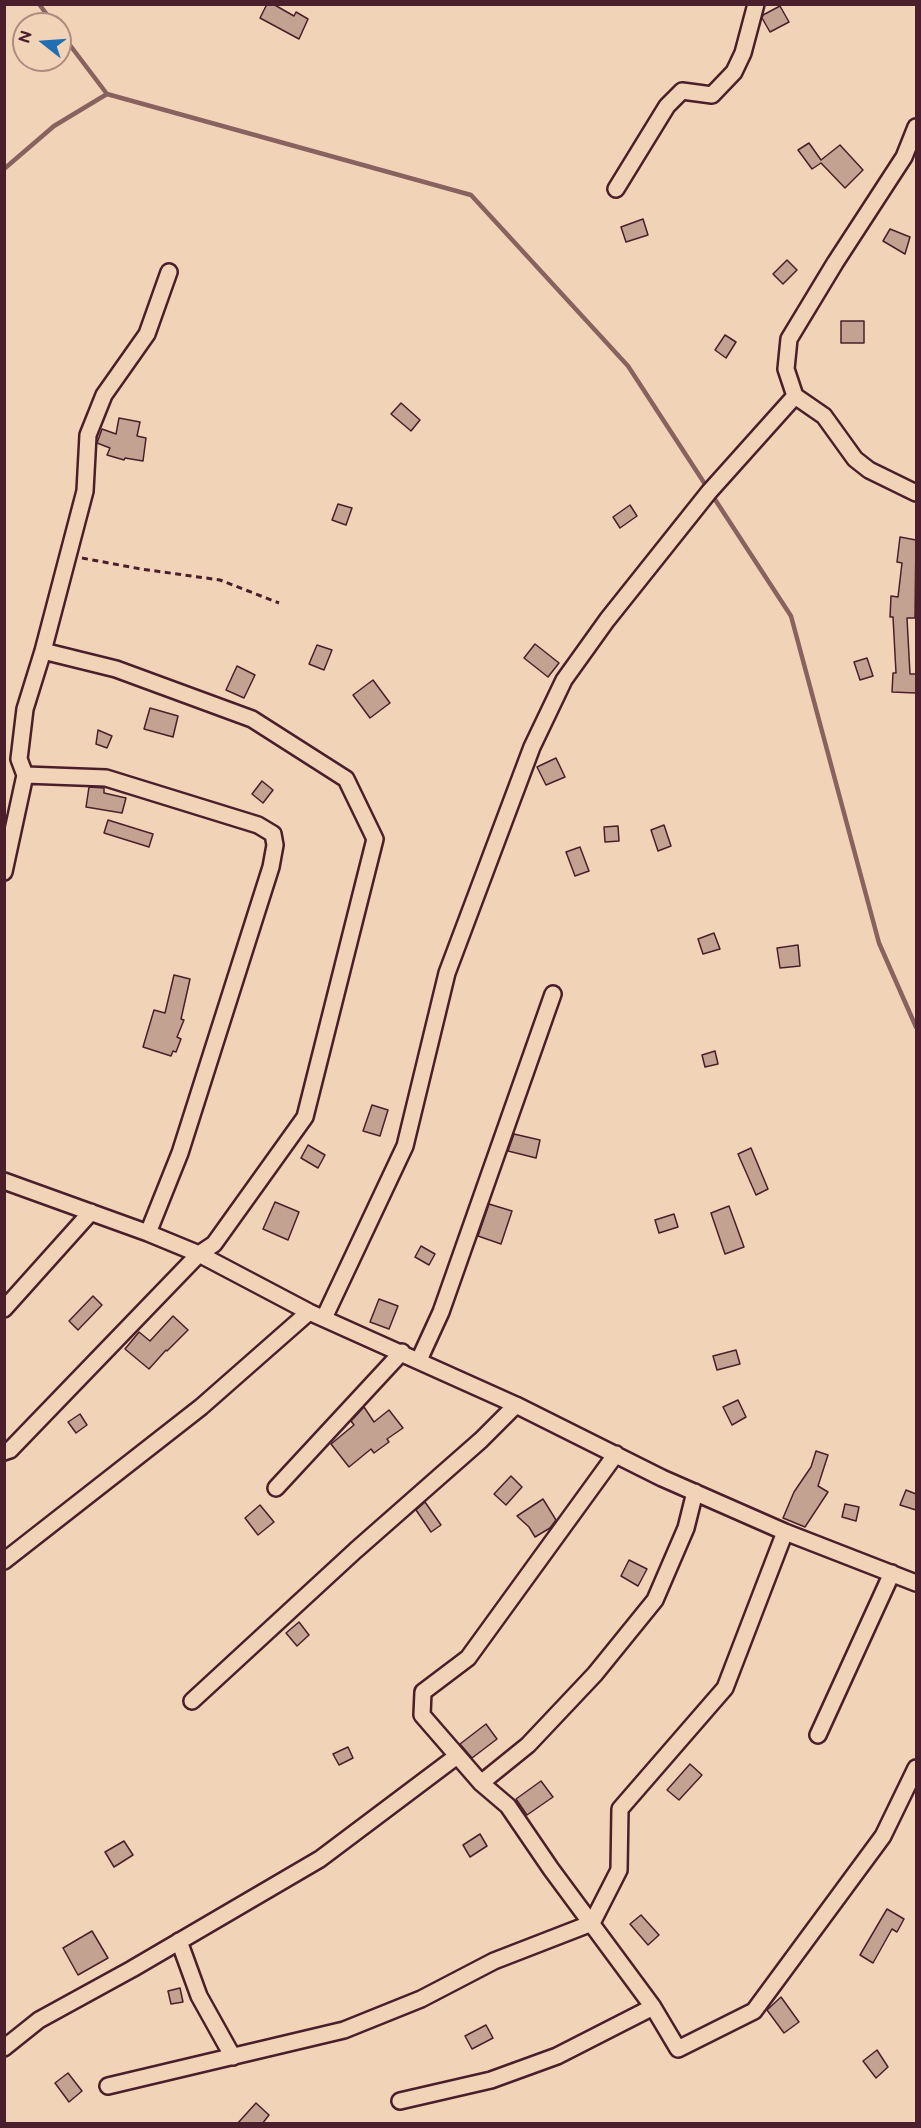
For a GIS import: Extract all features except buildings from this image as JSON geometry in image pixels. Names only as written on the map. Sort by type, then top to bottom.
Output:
[{"type":"street","points":[[616,189],[667,106],[682,91],[712,95],[734,72],[743,53],[756,4]]},
{"type":"street","points":[[916,127],[904,157],[789,339],[786,369],[795,396],[824,416],[855,459],[869,470],[916,493]]},
{"type":"street","points":[[4,872],[25,775],[19,759],[25,708],[43,651],[86,492],[88,435],[104,395],[147,334],[169,272]]},
{"type":"street","points":[[324,1318],[405,1146],[447,973],[532,747],[564,680],[607,620],[709,492],[795,396]]},
{"type":"street","points":[[4,1452],[10,1450],[199,1254],[214,1244],[305,1117],[375,838],[345,779],[252,719],[116,669],[43,651]]},
{"type":"street","points":[[25,775],[106,778],[258,825],[273,834],[275,845],[271,867],[180,1153],[148,1233]]},
{"type":"street","points":[[419,1360],[441,1312],[553,993]]},
{"type":"street","points":[[4,1181],[199,1254],[309,1312],[516,1405],[662,1478],[785,1532],[916,1583]]},
{"type":"street","points":[[4,1309],[90,1212]]},
{"type":"street","points":[[4,1561],[201,1407],[309,1312]]},
{"type":"street","points":[[276,1488],[402,1352]]},
{"type":"street","points":[[192,1701],[356,1550],[481,1440],[516,1405]]},
{"type":"street","points":[[616,1454],[468,1658],[423,1692],[422,1715],[481,1784],[508,1806],[551,1869],[653,2007],[678,2049],[754,2011],[883,1836],[916,1768]]},
{"type":"street","points":[[481,1784],[528,1744],[587,1682],[655,1600],[686,1528],[695,1492]]},
{"type":"street","points":[[108,2086],[344,2030],[421,1999],[494,1961],[592,1923],[619,1870],[620,1809],[724,1688],[785,1532]]},
{"type":"street","points":[[818,1735],[892,1573]]},
{"type":"street","points":[[4,2048],[39,2020],[132,1969],[320,1859],[457,1756]]},
{"type":"street","points":[[179,1941],[199,1996],[233,2057]]},
{"type":"street","points":[[400,2101],[491,2080],[557,2056],[653,2007]]},
{"type":"path","points":[[68,555],[141,569],[220,580],[279,603]]},
{"type":"waterway","points":[[39,4],[45,12]]},
{"type":"waterway","points":[[72,48],[107,94],[471,195],[628,366],[791,616],[879,943],[916,1027]]},
{"type":"waterway","points":[[4,169],[54,126],[107,94]]}]
